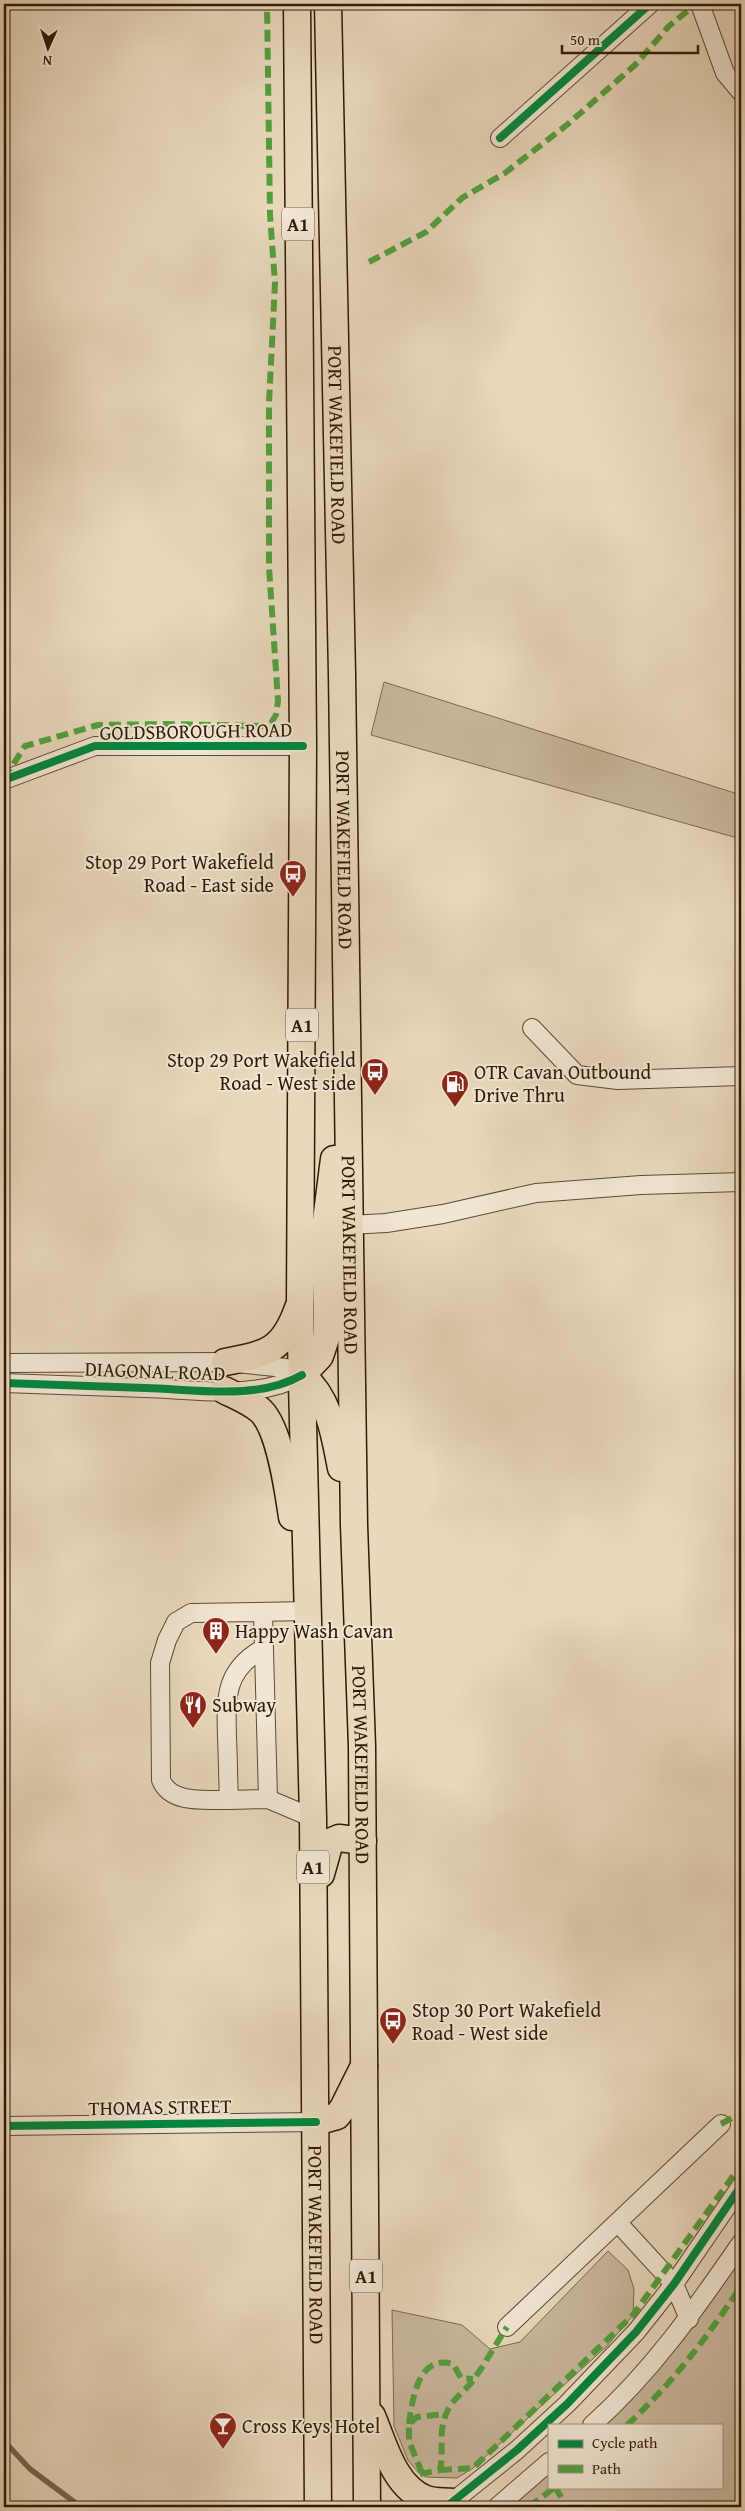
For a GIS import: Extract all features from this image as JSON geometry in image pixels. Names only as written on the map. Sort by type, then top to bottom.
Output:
[{"type":"highway","name":"PORT WAKEFIELD ROAD","points":[[297,4],[303,746],[300,1304],[313,1818],[318,2507]]},
{"type":"highway","name":"PORT WAKEFIELD ROAD","points":[[328,4],[336,354],[354,1525],[362,1746],[366,2061],[367,2507]]},
{"type":"highway","points":[[329,60],[334,4]]},
{"type":"highway","points":[[300,445],[313,440],[336,354]]},
{"type":"highway","points":[[346,1064],[325,1229],[327,1335],[320,1356],[302,1375],[322,1397],[334,1434],[354,1525]]},
{"type":"highway","points":[[225,1362],[260,1355],[269,1351],[290,1330],[300,1304]]},
{"type":"highway","points":[[224,1390],[262,1412],[276,1441],[284,1470],[308,1611]]},
{"type":"highway","points":[[314,1901],[330,1842],[339,1838],[363,1841]]},
{"type":"highway","points":[[316,2122],[337,2116],[343,2108],[366,2061]]},
{"type":"highway","points":[[366,2401],[386,2451],[406,2487],[425,2499],[449,2504]]},
{"type":"street","points":[[500,138],[650,4]]},
{"type":"street","points":[[700,4],[725,73],[741,92]]},
{"type":"street","name":"GOLDSBOROUGH ROAD","points":[[4,780],[95,746],[303,746]]},
{"type":"street","points":[[532,1028],[578,1075],[618,1080],[741,1076]]},
{"type":"street","points":[[349,1225],[386,1223],[443,1214],[536,1193],[641,1185],[741,1182]]},
{"type":"street","name":"DIAGONAL ROAD","points":[[4,1363],[225,1362],[286,1368],[302,1375]]},
{"type":"street","name":"DIAGONAL ROAD","points":[[4,1383],[224,1390],[278,1385],[287,1383],[302,1375]]},
{"type":"street","points":[[308,1611],[192,1613],[176,1622],[167,1640],[160,1663],[160,1775],[163,1785],[177,1796],[186,1799],[268,1799],[313,1818]]},
{"type":"street","points":[[263,1613],[268,1799]]},
{"type":"street","points":[[229,1800],[226,1698],[232,1679],[238,1670],[249,1658],[264,1648]]},
{"type":"street","name":"THOMAS STREET","points":[[4,2126],[316,2122]]},
{"type":"street","points":[[507,2327],[721,2124]]},
{"type":"street","points":[[449,2504],[517,2450],[567,2404],[636,2332],[674,2284],[741,2186]]},
{"type":"street","points":[[618,2223],[674,2284],[689,2319]]},
{"type":"street","points":[[593,2424],[618,2402],[657,2360],[689,2319],[741,2243]]},
{"type":"street","points":[[497,2507],[548,2463]]},
{"type":"shaded area","points":[[384,682],[741,795],[741,839],[371,735]]},
{"type":"shaded area","points":[[741,2243],[741,2507],[497,2507],[548,2463],[548,2488],[722,2488],[722,2424],[593,2424]]},
{"type":"shaded area","points":[[608,2251],[628,2270],[634,2289],[633,2315],[607,2346],[473,2468],[457,2478],[426,2477],[418,2472],[408,2460],[394,2426],[392,2310],[462,2325],[490,2349],[520,2342]]},
{"type":"waterway","points":[[4,2441],[30,2469],[81,2507]]},
{"type":"marked path","points":[[4,779],[25,746],[98,725],[262,726],[271,723],[276,715],[278,701],[269,567],[269,403],[275,283],[270,215],[267,4]]},
{"type":"marked path","points":[[369,262],[426,232],[462,198],[505,173],[568,124],[635,65],[669,26],[696,4]]},
{"type":"marked path","points":[[721,2124],[741,2113]]},
{"type":"marked path","points":[[440,2470],[473,2468],[633,2315],[741,2165]]},
{"type":"marked path","points":[[628,2424],[689,2359],[741,2286]]},
{"type":"marked path","points":[[420,2474],[440,2470],[442,2433],[446,2413],[452,2403],[476,2376],[507,2327]]},
{"type":"marked path","points":[[409,2424],[412,2403],[419,2381],[424,2372],[432,2366],[441,2362],[453,2364],[461,2378],[473,2379]]},
{"type":"marked path","points":[[422,2473],[409,2441],[409,2424],[417,2417],[447,2414]]},
{"type":"marked path","points":[[529,2507],[554,2488]]},
{"type":"marked path","points":[[556,2488],[567,2507]]},
{"type":"cycle path","points":[[500,138],[650,4]]},
{"type":"cycle path","points":[[4,780],[95,746],[303,746]]},
{"type":"cycle path","points":[[4,1383],[225,1392],[265,1388],[284,1383],[302,1375]]},
{"type":"cycle path","points":[[4,2126],[316,2122]]},
{"type":"cycle path","points":[[446,2507],[517,2450],[567,2404],[636,2332],[674,2284],[741,2186]]},
{"type":"place","name":"Stop 29 Port Wakefield Road - East side","points":[[293,898]]},
{"type":"place","name":"Stop 29 Port Wakefield Road - West side","points":[[375,1096]]},
{"type":"place","name":"OTR Cavan Outbound Drive Thru","points":[[455,1108]]},
{"type":"place","name":"Happy Wash Cavan","points":[[216,1655]]},
{"type":"place","name":"Subway","points":[[193,1729]]},
{"type":"place","name":"Stop 30 Port Wakefield Road - West side","points":[[393,2045]]},
{"type":"place","name":"Cross Keys Hotel","points":[[223,2450]]}]
